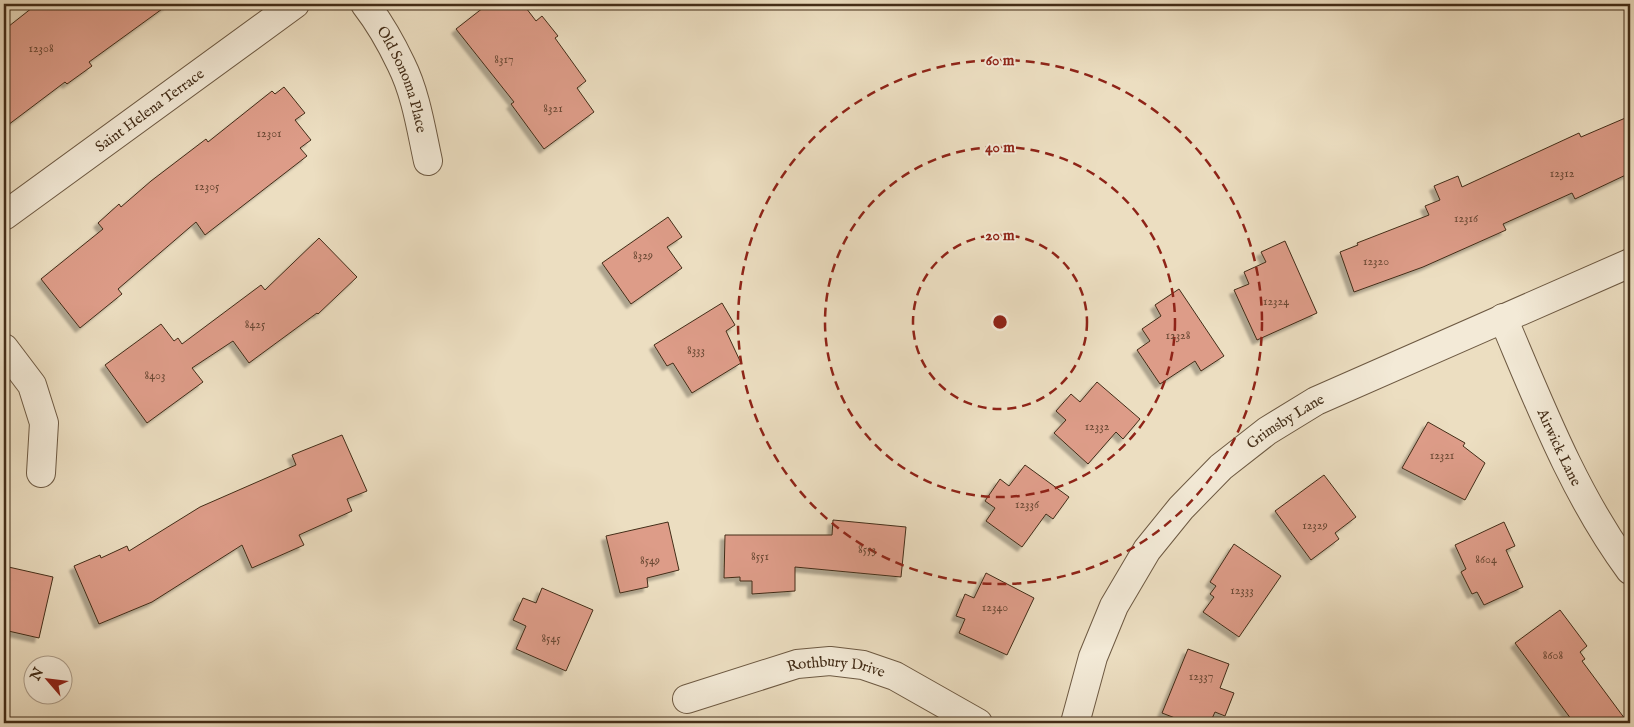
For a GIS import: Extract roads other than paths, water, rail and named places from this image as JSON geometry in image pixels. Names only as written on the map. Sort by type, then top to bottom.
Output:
[{"type":"street","name":"Saint Helena Terrace","points":[[4,216],[295,4]]},
{"type":"street","name":"Old Sonoma Place","points":[[365,4],[377,20],[402,65],[416,105],[428,161]]},
{"type":"street","name":"Grimsby Lane","points":[[1075,723],[1093,656],[1114,606],[1147,550],[1181,508],[1221,467],[1267,431],[1316,402],[1630,263]]},
{"type":"street","name":"Airwick Lane","points":[[1503,318],[1549,427],[1576,483],[1614,549],[1630,570]]},
{"type":"street","points":[[4,348],[32,385],[44,423],[41,473]]},
{"type":"street","name":"Rothbury Drive","points":[[687,698],[797,664],[830,661],[863,665],[895,676],[978,723]]}]
